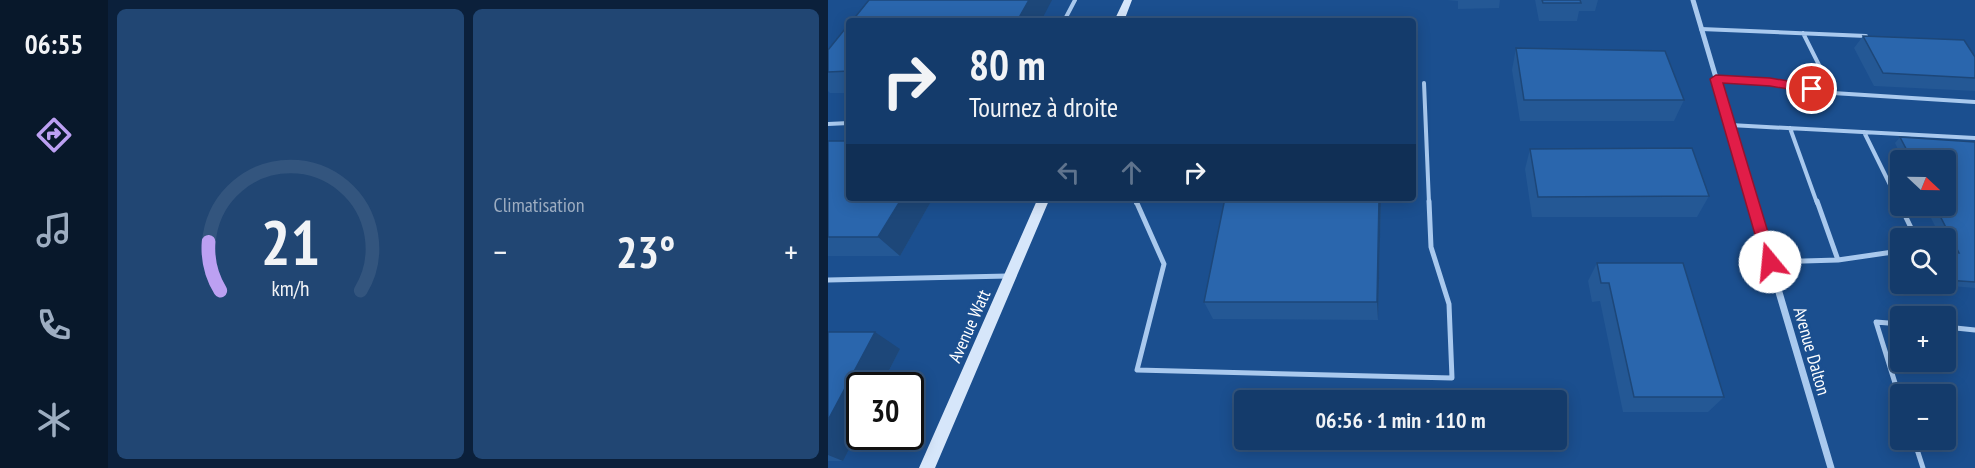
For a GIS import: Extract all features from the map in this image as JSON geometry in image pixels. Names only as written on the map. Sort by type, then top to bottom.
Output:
[{"type":"street","points":[[1120,18],[1128,0]]},
{"type":"street","name":"Avenue Dalton","points":[[1692,0],[1831,468]]},
{"type":"street","name":"Avenue Watt","points":[[927,468],[1043,201]]},
{"type":"lane","points":[[1066,18],[1075,0]]},
{"type":"lane","points":[[1701,29],[1870,36]]},
{"type":"lane","points":[[1803,33],[1833,93]]},
{"type":"lane","points":[[1716,79],[1770,82],[1833,93],[1975,102]]},
{"type":"lane","points":[[1136,201],[1164,264],[1137,370],[1452,378],[1449,304],[1431,247],[1424,83]]},
{"type":"lane","points":[[828,124],[846,123]]},
{"type":"lane","points":[[1730,125],[1975,138]]},
{"type":"lane","points":[[1790,128],[1838,261]]},
{"type":"lane","points":[[1863,132],[1911,228]]},
{"type":"lane","points":[[1770,262],[1838,261],[1890,253]]},
{"type":"lane","points":[[828,280],[1011,276]]},
{"type":"lane","points":[[1890,323],[1876,321],[1890,366]]},
{"type":"lane","points":[[1956,328],[1975,330]]},
{"type":"lane","points":[[1917,450],[1923,468]]},
{"type":"building","points":[[869,0],[1029,0],[1019,18],[854,18]]},
{"type":"building","points":[[1542,0],[1580,0],[1581,3],[1543,3]]},
{"type":"building","points":[[846,28],[846,71],[828,72],[828,50]]},
{"type":"building","points":[[1863,36],[1964,40],[1975,57],[1975,78],[1883,73]]},
{"type":"building","points":[[1516,48],[1665,51],[1684,100],[1524,100]]},
{"type":"building","points":[[1900,137],[1975,142],[1975,282],[1956,281],[1956,253],[1959,253],[1956,247],[1956,228],[1946,228],[1940,216],[1956,216],[1956,150],[1907,150]]},
{"type":"building","points":[[828,141],[846,141],[846,201],[900,201],[878,237],[828,237]]},
{"type":"building","points":[[1692,148],[1709,196],[1538,197],[1530,149]]},
{"type":"building","points":[[1224,201],[1379,201],[1377,302],[1204,302]]},
{"type":"building","points":[[1597,263],[1683,263],[1724,397],[1634,397],[1609,283],[1601,283]]},
{"type":"building","points":[[828,332],[875,332],[854,372],[846,372],[846,386],[828,420]]},
{"type":"route","points":[[1770,262],[1716,79],[1770,82],[1812,89]]}]
